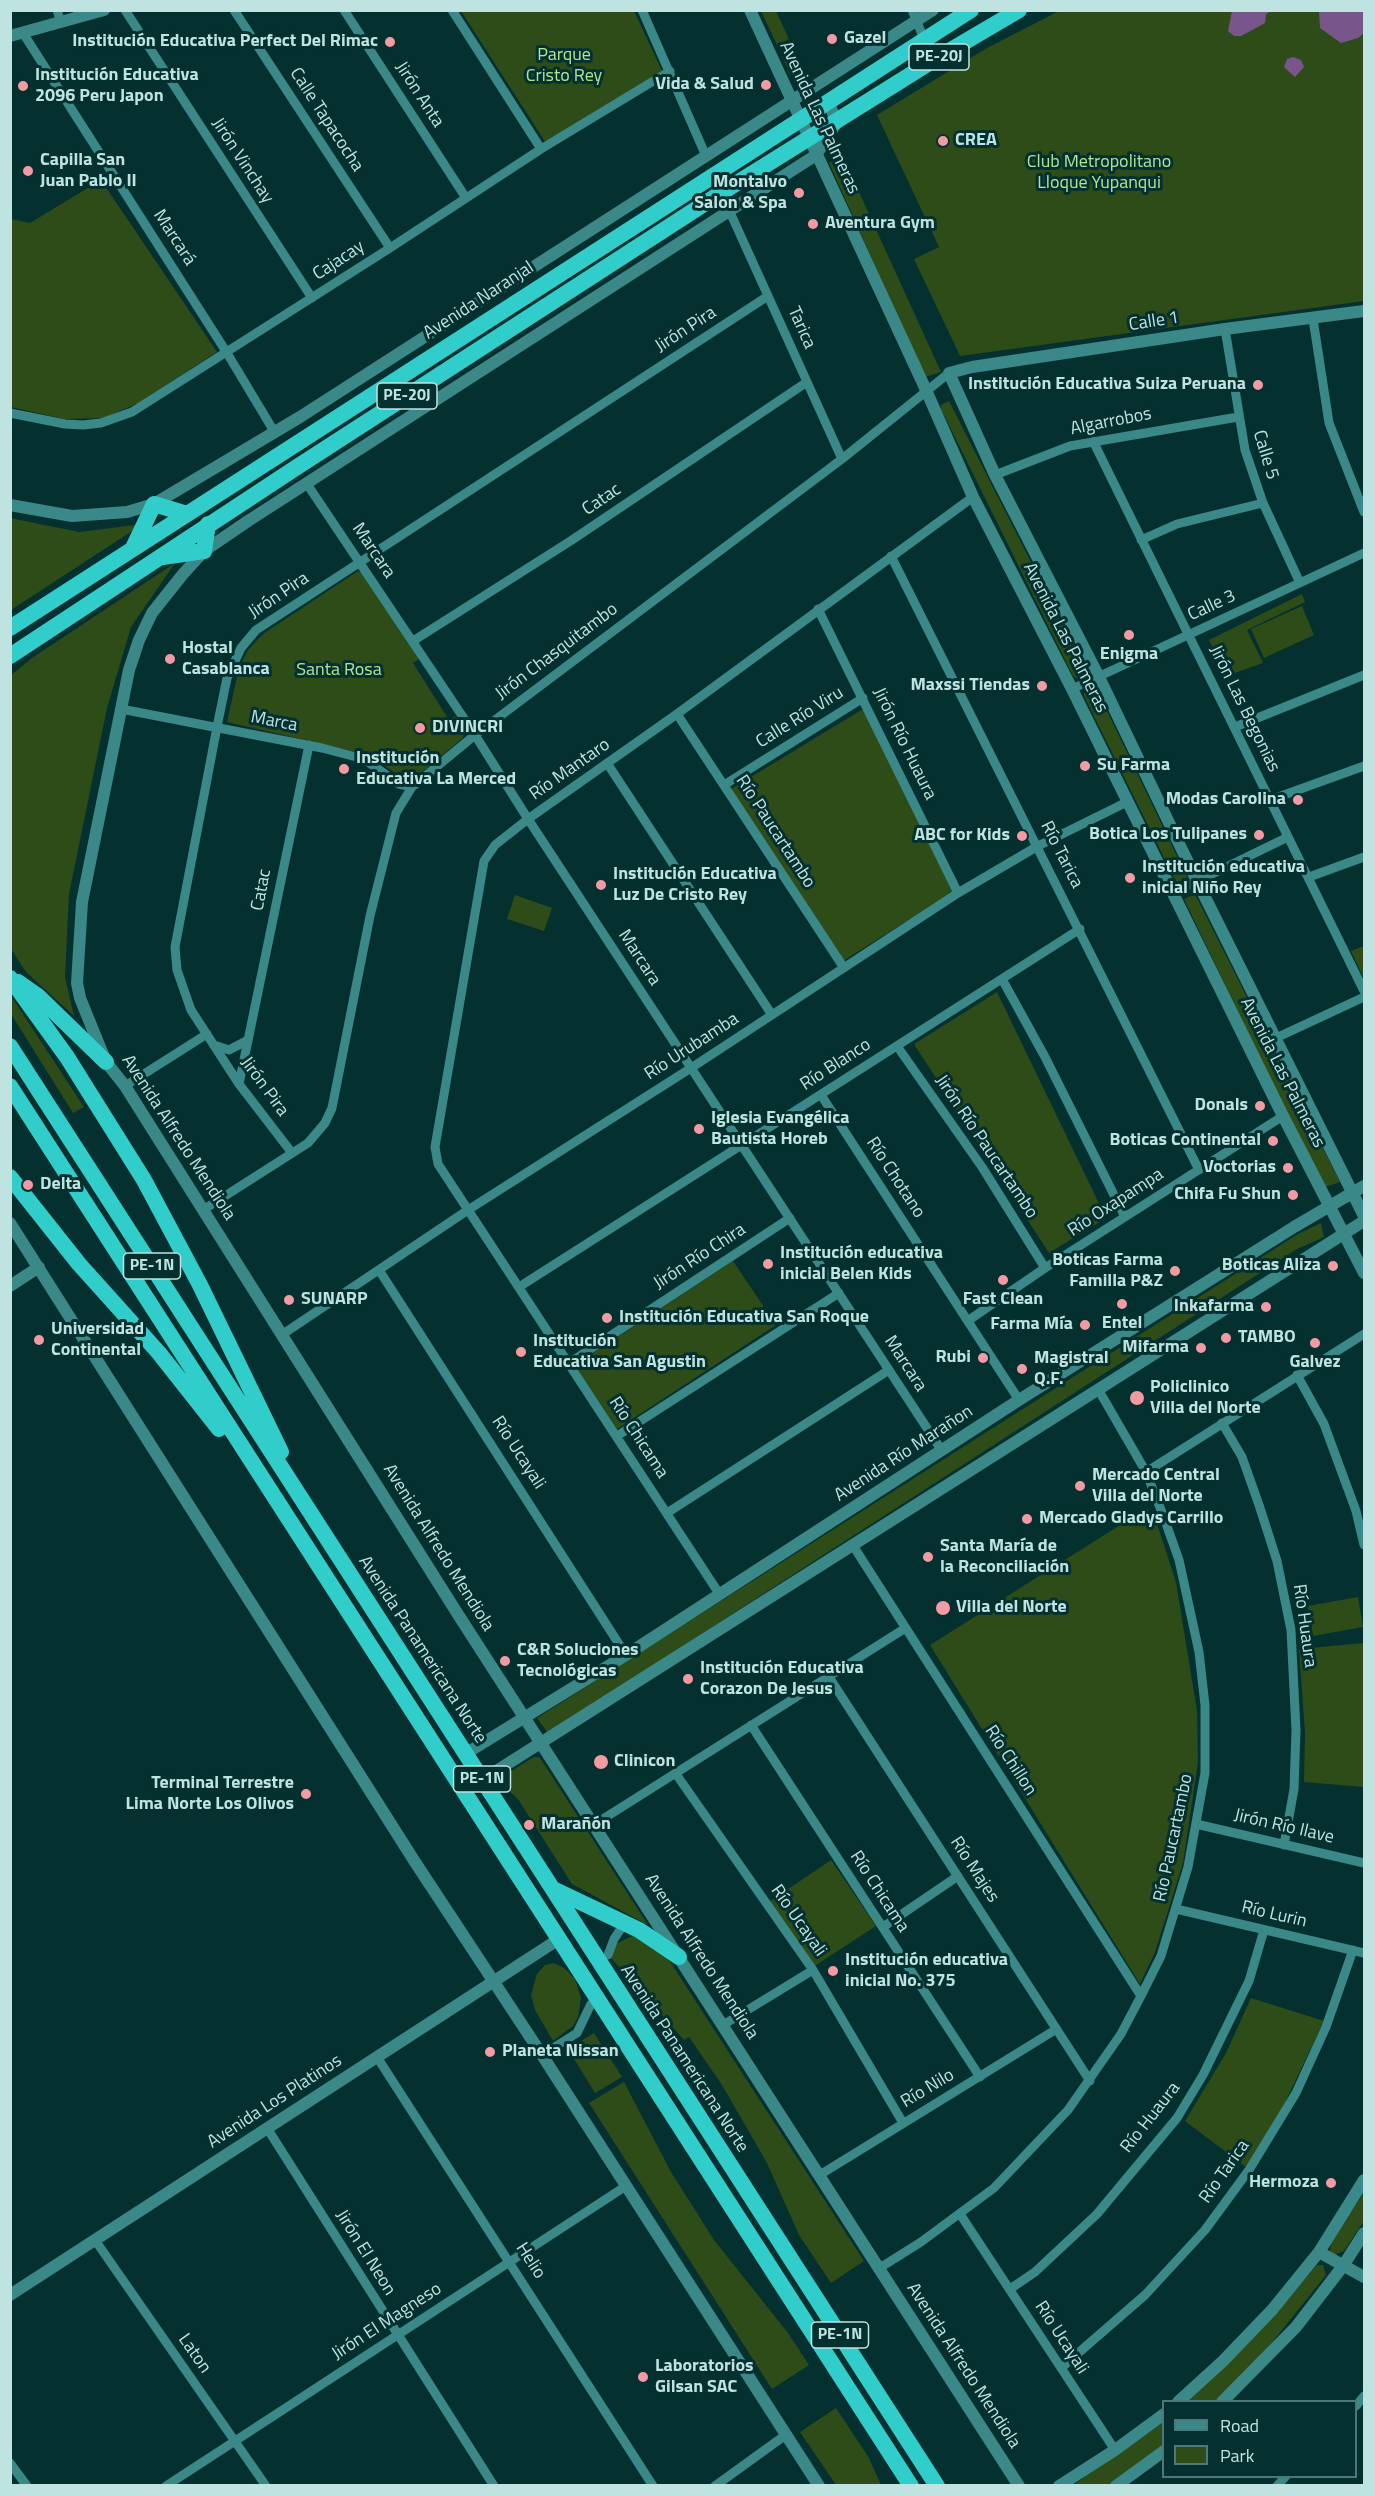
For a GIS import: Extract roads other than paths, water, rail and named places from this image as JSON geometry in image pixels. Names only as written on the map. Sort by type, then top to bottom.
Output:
[{"type":"highway","name":"Avenida Naranjal","points":[[10,628],[971,10]]},
{"type":"highway","name":"PE-20J","points":[[10,656],[208,524],[813,147],[837,122],[934,60],[1019,10]]},
{"type":"highway","points":[[132,549],[154,504],[187,514]]},
{"type":"highway","points":[[157,558],[204,551],[208,524]]},
{"type":"highway","points":[[10,978],[38,996],[106,1062]]},
{"type":"highway","points":[[10,978],[96,1101],[154,1197],[267,1421],[293,1486]]},
{"type":"highway","name":"Avenida Panamericana Norte","points":[[10,1046],[937,2486]]},
{"type":"highway","name":"PE-1N","points":[[10,1086],[911,2486]]},
{"type":"highway","points":[[10,1177],[79,1264],[186,1386],[281,1507]]},
{"type":"highway","points":[[552,1888],[657,1940],[679,1957]]},
{"type":"main road","points":[[17,35],[104,10]]},
{"type":"main road","name":"Avenida Las Palmeras","points":[[750,10],[926,390],[973,497],[1072,689],[1283,1116],[1365,1273]]},
{"type":"main road","name":"Avenida Naranjal","points":[[154,504],[275,433],[792,101],[914,16],[933,10]]},
{"type":"main road","name":"Avenida Las Palmeras","points":[[828,102],[837,122]]},
{"type":"main road","points":[[204,551],[729,210],[813,147]]},
{"type":"main road","name":"Calle 1","points":[[949,373],[972,367],[1225,329],[1365,311]]},
{"type":"main road","name":"Avenida Las Palmeras","points":[[949,373],[996,475],[1100,677],[1197,881],[1276,1038],[1359,1189],[1365,1216]]},
{"type":"main road","points":[[10,505],[72,516],[127,512],[154,504]]},
{"type":"main road","name":"Avenida Alfredo Mendiola","points":[[204,551],[152,613],[139,640],[121,709],[82,902],[77,983],[80,998],[106,1062],[125,1086],[525,1719],[595,1824],[818,2176],[1019,2486]]},
{"type":"main road","name":"Avenida Río Marañon","points":[[465,1754],[525,1719],[720,1595],[1019,1400],[1329,1205],[1359,1189]]},
{"type":"main road","points":[[482,1780],[1365,1221]]},
{"type":"main road","points":[[10,1223],[493,1982],[819,2486]]},
{"type":"main road","points":[[10,1286],[39,1267]]},
{"type":"main road","name":"Avenida Los Platinos","points":[[10,2295],[559,1939]]},
{"type":"main road","points":[[1180,2400],[1223,2361],[1272,2310],[1319,2252],[1365,2180]]},
{"type":"main road","points":[[1224,2400],[1296,2327],[1365,2233]]},
{"type":"main road","points":[[1319,2252],[1365,2277]]},
{"type":"main road","points":[[1059,2486],[1115,2450],[1162,2415]]},
{"type":"main road","points":[[1116,2486],[1162,2452]]},
{"type":"street","points":[[57,10],[61,23]]},
{"type":"street","name":"Jirón Vinchay","points":[[125,10],[312,298]]},
{"type":"street","name":"Calle Tapacocha","points":[[234,10],[390,248]]},
{"type":"street","name":"Jirón Anta","points":[[344,10],[466,198]]},
{"type":"street","points":[[452,10],[541,149]]},
{"type":"street","points":[[642,10],[706,156]]},
{"type":"street","points":[[914,16],[924,39]]},
{"type":"street","name":"Marcará","points":[[17,35],[227,353],[275,433]]},
{"type":"street","name":"Cajacay","points":[[10,413],[65,424],[100,423],[132,412],[541,149],[670,71]]},
{"type":"street","name":"Tarica","points":[[729,210],[842,459]]},
{"type":"street","name":"Jirón Pira","points":[[292,1153],[239,1084],[191,1010],[177,970],[175,947],[217,727],[227,678],[241,648],[256,630],[768,296]]},
{"type":"street","points":[[1313,319],[1329,423],[1365,512]]},
{"type":"street","name":"Calle 5","points":[[1225,329],[1245,450],[1263,503],[1300,583]]},
{"type":"street","name":"Jirón Chasquitambo","points":[[203,1210],[318,1134],[332,1108],[376,893],[396,813],[412,787],[475,735],[842,459],[949,373]]},
{"type":"street","name":"Catac","points":[[413,641],[572,540],[807,382]]},
{"type":"street","name":"Algarrobos","points":[[996,475],[1043,455],[1093,441],[1238,417]]},
{"type":"street","name":"Jirón Las Begonias","points":[[1093,441],[1365,991]]},
{"type":"street","name":"Marcara","points":[[307,484],[361,561],[942,1451]]},
{"type":"street","name":"Río Mantaro","points":[[468,1210],[438,1164],[435,1148],[484,861],[495,845],[973,497]]},
{"type":"street","points":[[1141,540],[1176,524],[1263,503]]},
{"type":"street","name":"Calle 3","points":[[1072,689],[1365,553]]},
{"type":"street","name":"Río Tarica","points":[[891,556],[1199,1170]]},
{"type":"street","name":"Jirón Río Huaura","points":[[818,609],[958,893]]},
{"type":"street","points":[[1235,727],[1365,675]]},
{"type":"street","name":"Calle Río Viru","points":[[724,785],[863,698]]},
{"type":"street","name":"Marca","points":[[121,709],[364,759],[399,784],[412,787]]},
{"type":"street","name":"Río Paucartambo","points":[[677,714],[844,968]]},
{"type":"street","name":"Catac","points":[[239,1084],[309,746]]},
{"type":"street","points":[[607,763],[772,1015]]},
{"type":"street","points":[[1270,800],[1365,766]]},
{"type":"street","name":"Río Urubamba","points":[[283,1334],[468,1210],[691,1068],[958,893],[1038,846],[1127,801]]},
{"type":"street","points":[[1173,893],[1288,837]]},
{"type":"street","points":[[1309,877],[1365,857]]},
{"type":"street","name":"Río Blanco","points":[[519,1287],[1080,929]]},
{"type":"street","points":[[1002,979],[1045,1057],[1125,1217]]},
{"type":"street","points":[[1276,1038],[1365,998]]},
{"type":"street","points":[[125,1086],[207,1034]]},
{"type":"street","points":[[214,1045],[229,1050],[248,1040]]},
{"type":"street","name":"Jirón Río Paucartambo","points":[[897,1046],[982,1167],[1045,1268]]},
{"type":"street","name":"Río Chotano","points":[[821,1095],[1019,1400]]},
{"type":"street","name":"Río Oxapampa","points":[[969,1320],[1045,1268],[1283,1116]]},
{"type":"street","name":"Río Chicama","points":[[468,1210],[720,1595]]},
{"type":"street","name":"Jirón Río Chira","points":[[569,1363],[790,1218]]},
{"type":"street","name":"Río Ucayali","points":[[379,1270],[626,1655]]},
{"type":"street","points":[[616,1436],[839,1293]]},
{"type":"street","points":[[1146,1472],[1365,1334]]},
{"type":"street","points":[[667,1513],[889,1370]]},
{"type":"street","points":[[1297,1375],[1324,1424],[1356,1510],[1365,1545]]},
{"type":"street","name":"Río Paucartambo","points":[[878,2269],[960,2214],[994,2188],[1039,2143],[1090,2081],[1121,2034],[1161,1956],[1188,1867],[1205,1773],[1205,1705],[1199,1652],[1179,1560],[1146,1472],[1098,1389]]},
{"type":"street","name":"Río Huaura","points":[[1222,1423],[1242,1457],[1259,1505],[1277,1561],[1291,1630],[1296,1730],[1294,1789],[1284,1845]]},
{"type":"street","name":"Río Chillon","points":[[852,1544],[904,1629],[1141,1996]]},
{"type":"street","points":[[595,1824],[904,1629]]},
{"type":"street","name":"Río Majes","points":[[829,1677],[1090,2081]]},
{"type":"street","name":"Río Chicama","points":[[751,1725],[980,2077]]},
{"type":"street","name":"Río Ucayali","points":[[676,1774],[813,1970],[903,2123]]},
{"type":"street","name":"Jirón Río Ilave","points":[[1196,1824],[1365,1863]]},
{"type":"street","points":[[883,1927],[958,1876]]},
{"type":"street","name":"Río Lurin","points":[[1176,1909],[1365,1953]]},
{"type":"street","points":[[608,1955],[614,1939],[624,1924]]},
{"type":"street","name":"Río Huaura","points":[[1010,2289],[1035,2272],[1097,2214],[1177,2118],[1203,2075],[1249,1981],[1264,1930]]},
{"type":"street","name":"Río Tarica","points":[[1061,2368],[1145,2295],[1205,2230],[1249,2170],[1296,2093],[1326,2027],[1353,1950]]},
{"type":"street","points":[[723,2025],[813,1970]]},
{"type":"street","points":[[542,2055],[577,2033],[591,2004]]},
{"type":"street","name":"Río Nilo","points":[[818,2176],[1055,2030]]},
{"type":"street","name":"Helio","points":[[377,2057],[511,2261],[653,2486]]},
{"type":"street","name":"Jirón El Neon","points":[[267,2128],[493,2485]]},
{"type":"street","name":"Jirón El Magneso","points":[[166,2486],[626,2186]]},
{"type":"street","name":"Río Ucayali","points":[[960,2214],[1115,2450]]},
{"type":"street","name":"Laton","points":[[95,2240],[266,2486]]},
{"type":"street","points":[[715,2486],[787,2434]]},
{"type":"street","points":[[10,2463],[27,2486]]},
{"type":"place","name":"Gazel","points":[[832,39]]},
{"type":"place","name":"Institución Educativa Perfect Del Rimac","points":[[390,42]]},
{"type":"place","name":"Vida & Salud","points":[[766,85]]},
{"type":"place","name":"Institución Educativa 2096 Peru Japon","points":[[23,86]]},
{"type":"place","name":"CREA","points":[[943,141]]},
{"type":"place","name":"Capilla San Juan Pablo II","points":[[28,171]]},
{"type":"place","name":"Montalvo Salon & Spa","points":[[799,193]]},
{"type":"place","name":"Aventura Gym","points":[[813,224]]},
{"type":"place","name":"Institución Educativa Suiza Peruana","points":[[1258,385]]},
{"type":"place","name":"Enigma","points":[[1129,635]]},
{"type":"place","name":"Hostal Casablanca","points":[[170,659]]},
{"type":"place","name":"Maxssi Tiendas","points":[[1042,686]]},
{"type":"place","name":"DIVINCRI","points":[[420,728]]},
{"type":"place","name":"Su Farma","points":[[1085,766]]},
{"type":"place","name":"Institución Educativa La Merced","points":[[344,769]]},
{"type":"place","name":"Modas Carolina","points":[[1298,800]]},
{"type":"place","name":"Botica Los Tulipanes","points":[[1259,835]]},
{"type":"place","name":"ABC for Kids","points":[[1022,836]]},
{"type":"place","name":"Institución educativa inicial Niño Rey","points":[[1130,878]]},
{"type":"place","name":"Institución Educativa Luz De Cristo Rey","points":[[601,885]]},
{"type":"place","name":"Donals","points":[[1260,1106]]},
{"type":"place","name":"Iglesia Evangélica Bautista Horeb","points":[[699,1129]]},
{"type":"place","name":"Boticas Continental","points":[[1273,1141]]},
{"type":"place","name":"Voctorias","points":[[1288,1168]]},
{"type":"place","name":"Delta","points":[[28,1185]]},
{"type":"place","name":"Chifa Fu Shun","points":[[1293,1195]]},
{"type":"place","name":"Institución educativa inicial Belen Kids","points":[[768,1264]]},
{"type":"place","name":"Boticas Aliza","points":[[1333,1266]]},
{"type":"place","name":"Boticas Farma Familla P&Z","points":[[1175,1271]]},
{"type":"place","name":"Fast Clean","points":[[1003,1280]]},
{"type":"place","name":"SUNARP","points":[[289,1300]]},
{"type":"place","name":"Entel","points":[[1122,1304]]},
{"type":"place","name":"Inkafarma","points":[[1266,1307]]},
{"type":"place","name":"Institución Educativa San Roque","points":[[607,1318]]},
{"type":"place","name":"Farma Mía","points":[[1085,1325]]},
{"type":"place","name":"TAMBO","points":[[1226,1338]]},
{"type":"place","name":"Universidad Continental","points":[[39,1340]]},
{"type":"place","name":"Galvez","points":[[1315,1343]]},
{"type":"place","name":"Mifarma","points":[[1201,1348]]},
{"type":"place","name":"Institución Educativa San Agustin","points":[[521,1352]]},
{"type":"place","name":"Rubi","points":[[983,1358]]},
{"type":"place","name":"Magistral Q.F.","points":[[1022,1369]]},
{"type":"place","name":"Policlinico Villa del Norte","points":[[1137,1398]]},
{"type":"place","name":"Mercado Central Villa del Norte","points":[[1080,1486]]},
{"type":"place","name":"Mercado Gladys Carrillo","points":[[1027,1519]]},
{"type":"place","name":"Santa María de la Reconciliación","points":[[928,1557]]},
{"type":"place","name":"Villa del Norte","points":[[943,1608]]},
{"type":"place","name":"C&R Soluciones Tecnológicas","points":[[505,1661]]},
{"type":"place","name":"Institución Educativa Corazon De Jesus","points":[[688,1679]]},
{"type":"place","name":"Clinicon","points":[[601,1762]]},
{"type":"place","name":"Terminal Terrestre Lima Norte Los Olivos","points":[[306,1794]]},
{"type":"place","name":"Marañón","points":[[529,1825]]},
{"type":"place","name":"Institución educativa inicial No. 375","points":[[833,1971]]},
{"type":"place","name":"Planeta Nissan","points":[[490,2052]]},
{"type":"place","name":"Hermoza","points":[[1331,2183]]},
{"type":"place","name":"Laboratorios Gilsan SAC","points":[[643,2377]]},
{"type":"park label","name":"Parque Cristo Rey","points":[[564,66]]},
{"type":"park label","name":"Club Metropolitano Lloque Yupanqui","points":[[1099,174]]},
{"type":"park label","name":"Santa Rosa","points":[[339,671]]}]
